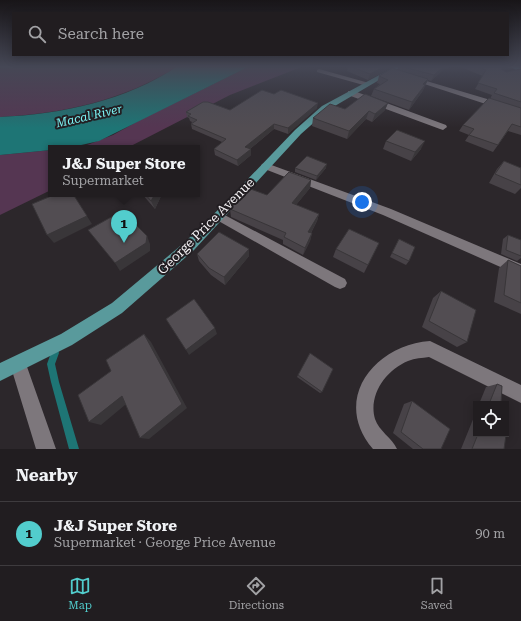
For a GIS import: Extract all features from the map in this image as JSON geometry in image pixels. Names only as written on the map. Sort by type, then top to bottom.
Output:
[{"type":"main road","name":"George Price Avenue","points":[[0,372],[18,364],[105,317],[170,265],[314,117],[325,108],[362,87]]},
{"type":"street","points":[[438,87],[506,108]]},
{"type":"street","points":[[351,93],[443,127]]},
{"type":"street","points":[[266,166],[387,212],[521,270]]},
{"type":"street","points":[[219,216],[340,284]]},
{"type":"street","points":[[387,449],[379,441],[366,420],[364,402],[371,382],[384,366],[403,354],[419,348],[430,349],[521,394]]},
{"type":"street","points":[[18,364],[46,449]]},
{"type":"shaded area","points":[[0,87],[139,87],[115,96],[70,109],[47,113],[0,117]]},
{"type":"shaded area","points":[[207,87],[251,87],[230,95],[133,145],[87,145],[113,135]]},
{"type":"shaded area","points":[[48,150],[48,191],[0,215],[0,155]]},
{"type":"water","name":"Macal River","points":[[208,87],[99,141],[81,145],[48,145],[48,150],[0,155],[0,117],[47,113],[70,109],[93,104],[137,88]]},
{"type":"building","points":[[377,87],[424,87],[412,102],[374,89]]},
{"type":"building","points":[[491,87],[521,87],[521,102],[494,93],[497,89]]},
{"type":"building","points":[[262,90],[274,94],[281,90],[318,103],[288,128],[274,124],[245,147],[251,149],[237,160],[214,149],[226,139],[191,124],[197,120],[188,116],[191,114],[186,112],[203,102],[208,102],[230,110]]},
{"type":"building","points":[[365,94],[388,103],[375,114],[369,111],[349,131],[313,118],[330,104],[345,109]]},
{"type":"building","points":[[489,98],[521,108],[521,127],[512,124],[498,145],[469,135],[474,129],[463,125]]},
{"type":"building","points":[[397,130],[425,141],[415,152],[386,141]]},
{"type":"building","points":[[307,156],[327,164],[317,176],[295,168]]},
{"type":"building","points":[[504,161],[521,168],[521,185],[495,174]]},
{"type":"building","points":[[289,172],[311,180],[292,203],[319,214],[308,232],[312,233],[305,248],[284,237],[286,233],[230,209],[248,188],[267,195]]},
{"type":"building","points":[[49,197],[75,197],[87,216],[47,235],[32,204]]},
{"type":"building","points":[[148,197],[153,197],[151,201]]},
{"type":"building","points":[[122,211],[147,236],[146,243],[115,263],[88,230]]},
{"type":"building","points":[[349,229],[379,243],[368,265],[336,249]]},
{"type":"building","points":[[219,232],[249,249],[224,277],[209,268],[197,254]]},
{"type":"building","points":[[508,235],[521,240],[521,256],[506,250]]},
{"type":"building","points":[[399,239],[415,247],[409,261],[392,253]]},
{"type":"building","points":[[508,260],[521,266],[521,303],[504,295]]},
{"type":"building","points":[[441,291],[476,310],[467,342],[429,321]]},
{"type":"building","points":[[194,299],[215,328],[186,350],[166,319]]},
{"type":"building","points":[[144,334],[182,404],[140,438],[122,396],[89,422],[78,395],[111,371],[106,360]]},
{"type":"building","points":[[310,353],[333,369],[322,392],[298,375]]},
{"type":"building","points":[[497,384],[502,386],[501,401],[490,401]]},
{"type":"building","points":[[412,401],[450,429],[441,449],[423,449],[401,432]]},
{"type":"building","points":[[477,437],[506,437],[504,449],[472,449]]},
{"type":"waterway","points":[[55,353],[51,364],[74,449]]},
{"type":"place","name":"J&J Super Store","points":[[124,243]]}]
